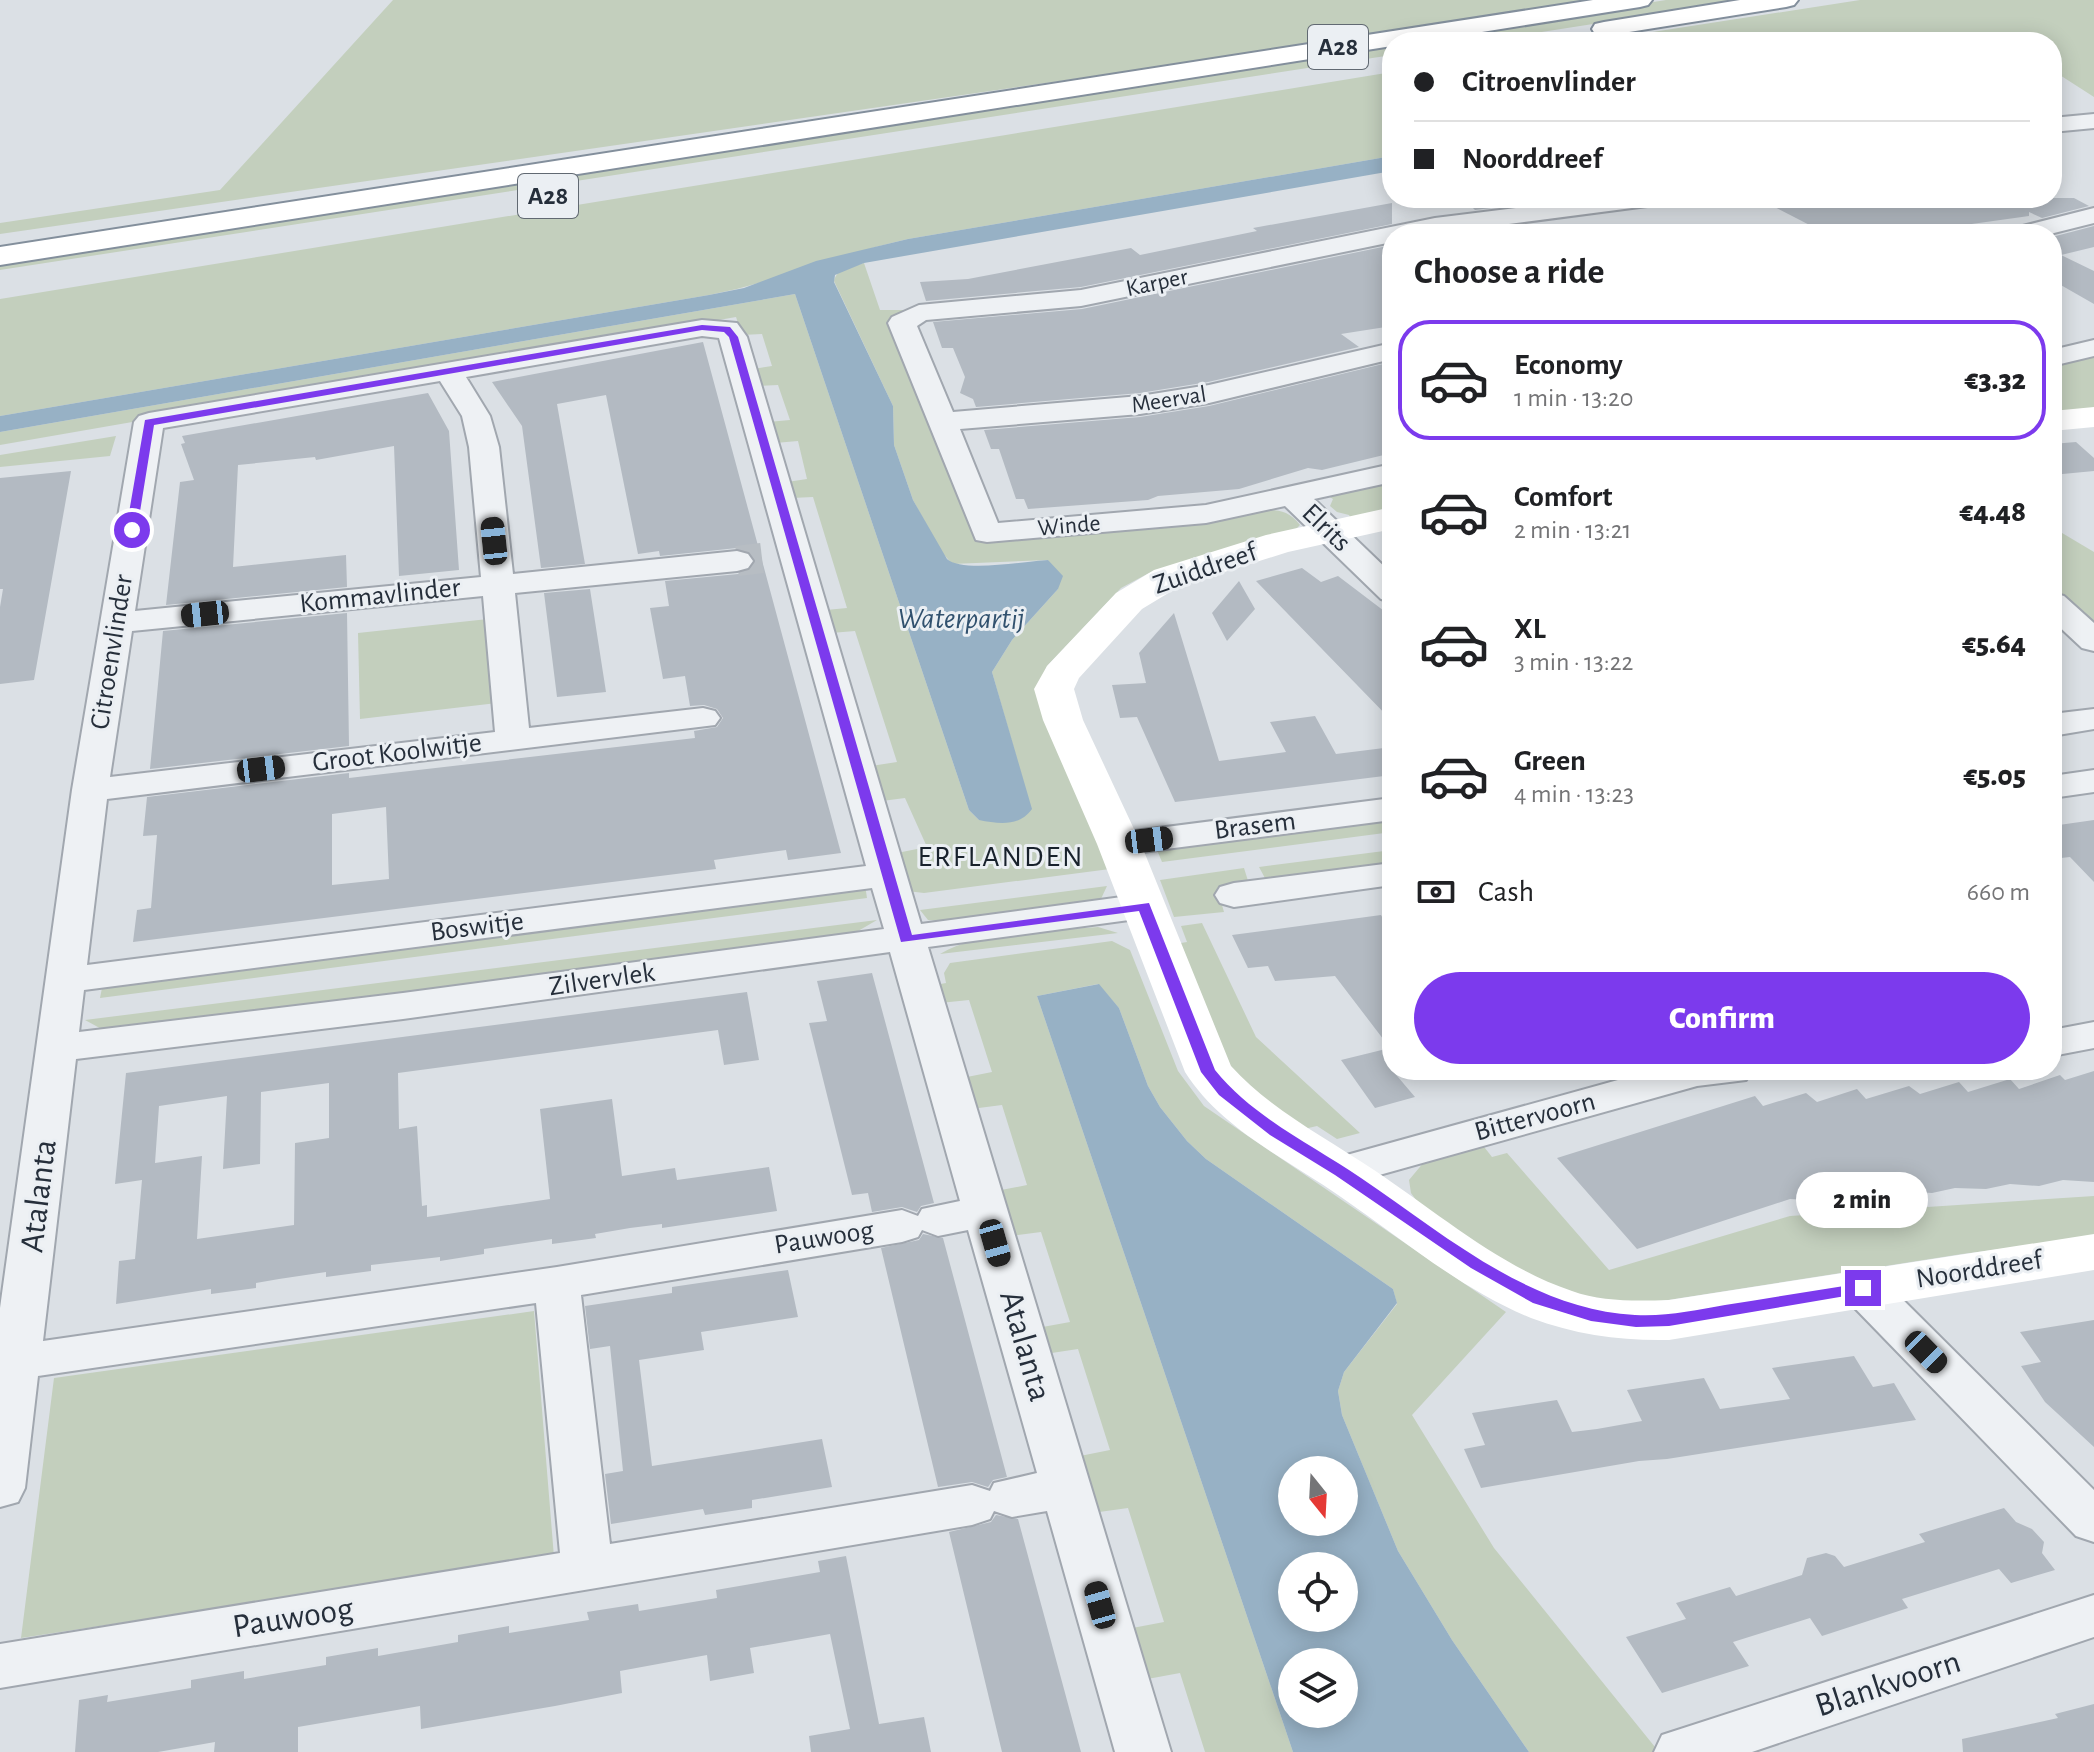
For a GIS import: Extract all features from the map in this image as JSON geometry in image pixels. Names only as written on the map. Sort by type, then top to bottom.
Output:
[{"type":"main road","name":"A28","points":[[1435,32],[1640,0]]},
{"type":"main road","points":[[1583,32],[1786,0]]},
{"type":"main road","name":"A28","points":[[0,256],[1382,40]]},
{"type":"main road","name":"A28","points":[[0,282],[1382,64]]},
{"type":"main road","name":"A28","points":[[0,242],[480,181]]},
{"type":"main road","points":[[2062,420],[2092,419]]},
{"type":"main road","name":"Zuiddreef","points":[[1144,906],[1063,720],[1054,689],[1061,674],[1129,601],[1154,585],[1185,572],[1329,531],[1382,520]]},
{"type":"main road","name":"Noorddreef","points":[[1144,906],[1209,1072],[1224,1091],[1264,1123],[1477,1264],[1526,1292],[1571,1311],[1610,1320],[1669,1320],[2094,1252]]},
{"type":"street","points":[[2062,124],[2094,121]]},
{"type":"street","name":"Karper","points":[[1450,224],[1576,208]]},
{"type":"street","points":[[2059,224],[2094,215]]},
{"type":"street","name":"Karper","points":[[919,313],[1081,298],[1382,236]]},
{"type":"street","name":"Winde","points":[[919,313],[902,323],[987,533],[1206,514],[1382,475]]},
{"type":"street","name":"Citroenvlinder","points":[[59,1048],[90,790],[149,422],[702,328],[727,329],[733,337],[906,940]]},
{"type":"street","points":[[2062,356],[2094,348]]},
{"type":"street","name":"Meerval","points":[[942,422],[1062,413],[1195,397],[1382,353]]},
{"type":"street","points":[[449,372],[476,416],[484,447],[513,740]]},
{"type":"street","name":"Elrits","points":[[1294,497],[1382,582]]},
{"type":"street","name":"Kommavlinder","points":[[118,623],[794,555]]},
{"type":"street","points":[[2062,612],[2094,641]]},
{"type":"street","name":"Groot Koolwitje","points":[[90,790],[703,718]]},
{"type":"street","points":[[2062,724],[2094,719]]},
{"type":"street","points":[[2062,786],[2094,781]]},
{"type":"street","name":"Brasem","points":[[1119,844],[1382,810]]},
{"type":"street","name":"Boswitje","points":[[66,980],[888,875]]},
{"type":"street","points":[[1234,895],[1382,875]]},
{"type":"street","name":"Zilvervlek","points":[[59,1048],[419,1004],[1144,906]]},
{"type":"street","name":"Atalanta","points":[[906,940],[1143,1752]]},
{"type":"street","points":[[2062,1041],[2094,1035]]},
{"type":"street","name":"Atalanta","points":[[0,1488],[59,1048]]},
{"type":"street","name":"Bittervoorn","points":[[1340,1171],[1675,1080]]},
{"type":"street","name":"Pauwoog","points":[[17,1362],[557,1283],[986,1212]]},
{"type":"street","points":[[557,1283],[587,1570]]},
{"type":"street","points":[[1863,1288],[2094,1522]]},
{"type":"street","name":"Pauwoog","points":[[0,1666],[1066,1488]]},
{"type":"street","name":"Blankvoorn","points":[[1682,1752],[2094,1616]]},
{"type":"green space","points":[[393,0],[1591,0],[1164,66],[0,234],[0,223],[220,190]]},
{"type":"green space","points":[[1666,0],[1747,0],[1541,32],[1462,32]]},
{"type":"green space","points":[[1860,0],[2094,0],[2094,97],[2062,76],[2062,32],[1653,32]]},
{"type":"green space","points":[[1382,45],[1382,57],[0,270],[0,263]]},
{"type":"green space","points":[[1382,74],[1382,158],[908,239],[709,295],[0,416],[0,299]]},
{"type":"green space","points":[[864,263],[880,310],[904,310],[890,325],[977,539],[1261,510],[1283,512],[1300,525],[1291,534],[1149,573],[1121,588],[1047,666],[1037,690],[1110,869],[924,893],[907,891],[897,853],[927,847],[905,798],[882,801],[871,766],[897,762],[855,631],[831,633],[826,610],[847,608],[813,497],[792,498],[787,482],[807,479],[798,441],[775,443],[768,422],[790,420],[778,385],[758,386],[753,369],[772,366],[762,334],[742,335],[736,317],[0,445],[0,432],[795,294],[969,810],[979,820],[1031,809],[992,672],[1012,640],[1058,589],[1048,560],[952,564],[941,551],[913,500],[894,445],[893,406],[834,281],[842,271]]},
{"type":"green space","points":[[2094,354],[2094,408],[2062,413],[2062,362]]},
{"type":"green space","points":[[116,436],[110,456],[0,467],[0,455]]},
{"type":"green space","points":[[1382,482],[1382,514],[1351,519],[1330,506],[1333,499],[1328,496]]},
{"type":"green space","points":[[2062,533],[2094,552],[2094,625],[2062,598]]},
{"type":"green space","points":[[488,619],[497,703],[360,719],[358,633]]},
{"type":"green space","points":[[1382,817],[1382,833],[1162,862],[1157,850]]},
{"type":"green space","points":[[1382,851],[1382,865],[1266,880],[1259,867]]},
{"type":"green space","points":[[1244,868],[1249,884],[1217,888],[1224,912],[1174,917],[1160,880]]},
{"type":"green space","points":[[865,885],[867,898],[100,998],[103,983]]},
{"type":"green space","points":[[1107,886],[1100,901],[952,922],[928,920],[920,910]]},
{"type":"green space","points":[[877,920],[853,934],[107,1032],[85,1020]]},
{"type":"green space","points":[[1202,923],[1256,1037],[1360,1133],[1337,1139],[1317,1126],[1304,1129],[1237,1086],[1175,944],[1187,942],[1181,926]]},
{"type":"green space","points":[[1098,927],[1118,933],[940,954],[956,946],[995,936]]},
{"type":"green space","points":[[1112,941],[1130,950],[1178,1071],[1204,1106],[1506,1312],[1412,1415],[1494,1548],[1659,1752],[1529,1752],[1452,1640],[1398,1551],[1342,1415],[1338,1391],[1344,1372],[1397,1304],[1393,1289],[1206,1159],[1187,1141],[1148,1086],[1119,1008],[1098,984],[1037,996],[1278,1708],[1278,1728],[1285,1728],[1293,1752],[1205,1752],[1180,1673],[1142,1680],[1127,1629],[1164,1622],[1128,1508],[1092,1513],[1075,1457],[1110,1450],[1078,1349],[1045,1354],[1037,1328],[1070,1322],[1041,1232],[1010,1236],[996,1191],[1027,1185],[1002,1105],[971,1109],[962,1078],[992,1072],[969,1000],[940,1003],[935,985],[946,983],[944,973],[950,963]]},
{"type":"green space","points":[[1481,1143],[1492,1157],[1507,1153],[1609,1270],[1790,1216],[2094,1196],[2094,1237],[1962,1254],[1636,1305],[1602,1304],[1527,1284],[1421,1207],[1411,1193],[1409,1180],[1424,1162]]},
{"type":"green space","points":[[534,1311],[554,1557],[21,1638],[54,1378]]},
{"type":"water","name":"Waterpartij","points":[[1382,158],[1382,173],[864,263],[835,275],[834,282],[893,406],[894,445],[913,500],[947,559],[980,566],[1048,560],[1063,576],[1058,589],[1012,640],[992,672],[1032,809],[1015,821],[979,820],[969,810],[795,294],[0,432],[0,416],[709,295],[744,288],[816,261],[908,239]]},
{"type":"water","points":[[1099,984],[1119,1008],[1148,1086],[1187,1141],[1206,1159],[1393,1289],[1397,1303],[1344,1372],[1338,1391],[1342,1415],[1398,1551],[1452,1640],[1529,1752],[1293,1752],[1285,1728],[1358,1728],[1358,1648],[1278,1648],[1278,1708],[1037,996]]},
{"type":"building","points":[[2062,198],[2074,198],[2089,206],[2042,218],[2029,212],[2029,216],[1972,224],[1808,224],[1776,208],[2062,208]]},
{"type":"building","points":[[1382,205],[1382,208],[1392,208],[1392,224],[1081,287],[926,301],[920,282],[968,279],[1131,248],[1140,255],[1257,231],[1253,228]]},
{"type":"building","points":[[2094,226],[2094,247],[2062,255],[2062,234]]},
{"type":"building","points":[[1382,247],[1382,328],[1341,334],[1359,347],[1208,382],[1140,393],[976,407],[973,399],[960,393],[965,377],[953,348],[942,348],[933,322],[1082,309]]},
{"type":"building","points":[[2062,255],[2094,271],[2094,304],[2062,286]]},
{"type":"building","points":[[703,342],[841,853],[788,860],[786,850],[714,860],[716,869],[133,942],[137,910],[151,908],[157,835],[143,836],[147,797],[349,773],[349,778],[695,738],[694,731],[717,727],[723,718],[717,709],[704,705],[690,706],[685,676],[663,679],[650,608],[669,606],[665,581],[738,574],[750,570],[755,559],[749,551],[737,548],[660,556],[659,551],[638,554],[606,395],[557,404],[585,564],[541,568],[522,426],[492,382]],"holes":[[[386,807],[389,879],[332,885],[332,814]]]},
{"type":"building","points":[[1382,364],[1382,455],[1322,470],[1308,468],[1239,489],[1028,509],[1024,499],[1016,499],[999,449],[991,449],[984,430],[1140,417],[1209,406]]},
{"type":"building","points":[[428,393],[449,431],[459,570],[399,576],[394,446],[316,460],[315,457],[238,465],[233,567],[346,555],[347,587],[166,605],[180,482],[194,480],[181,444],[185,443],[182,436]]},
{"type":"building","points":[[2076,442],[2094,458],[2094,471],[2062,474],[2062,443]]},
{"type":"building","points":[[71,471],[34,680],[0,684],[0,607],[3,589],[0,589],[0,478]]},
{"type":"building","points":[[1302,568],[1321,582],[1338,576],[1382,609],[1382,711],[1256,581]]},
{"type":"building","points":[[1239,581],[1255,609],[1227,641],[1212,613]]},
{"type":"building","points":[[590,589],[606,692],[557,697],[544,593]]},
{"type":"building","points":[[347,613],[349,746],[150,769],[163,631]]},
{"type":"building","points":[[1174,613],[1219,761],[1286,752],[1270,722],[1315,716],[1336,754],[1382,748],[1382,776],[1175,802],[1137,717],[1120,718],[1112,685],[1146,683],[1139,653]]},
{"type":"building","points":[[2094,820],[2094,882],[2070,857],[2062,858],[2062,825]]},
{"type":"building","points":[[1381,915],[1382,1038],[1335,976],[1275,981],[1268,966],[1248,968],[1232,935]]},
{"type":"building","points":[[872,973],[934,1203],[921,1206],[917,1212],[902,1207],[872,1212],[868,1193],[852,1195],[809,1023],[827,1021],[817,981]]},
{"type":"building","points":[[747,992],[759,1060],[724,1065],[718,1030],[398,1073],[399,1129],[417,1126],[422,1206],[427,1205],[427,1217],[550,1199],[540,1109],[612,1099],[622,1176],[675,1168],[677,1180],[769,1167],[777,1211],[662,1228],[662,1224],[630,1228],[595,1234],[596,1238],[552,1244],[552,1239],[484,1249],[484,1254],[440,1261],[440,1257],[371,1265],[371,1271],[326,1277],[326,1272],[256,1283],[256,1288],[211,1294],[211,1289],[116,1304],[119,1261],[135,1259],[142,1180],[115,1184],[126,1073]],"holes":[[[329,1083],[329,1138],[295,1143],[294,1225],[197,1239],[202,1156],[155,1163],[159,1106],[227,1096],[223,1169],[260,1164],[261,1092]]]},
{"type":"building","points":[[1382,1050],[1382,1080],[1401,1080],[1415,1097],[1375,1108],[1341,1060]]},
{"type":"building","points":[[2094,1071],[2094,1182],[2063,1180],[2039,1186],[2010,1184],[1932,1193],[1903,1191],[1861,1203],[1790,1199],[1637,1249],[1557,1158],[1755,1096],[1763,1106],[1806,1093],[1817,1102],[1857,1089],[1866,1099],[1909,1086],[1920,1094],[1959,1082],[1968,1092],[2007,1080],[2011,1080],[2019,1089],[2045,1080],[2062,1080],[2062,1077],[2065,1080]]},
{"type":"building","points":[[923,1234],[943,1238],[1007,1477],[993,1480],[988,1487],[972,1482],[938,1487],[881,1248],[919,1240]]},
{"type":"building","points":[[788,1270],[798,1317],[701,1332],[704,1350],[639,1360],[652,1466],[822,1439],[832,1487],[752,1500],[752,1508],[705,1515],[703,1509],[611,1524],[605,1474],[623,1471],[610,1346],[590,1349],[585,1306],[672,1293],[672,1287]]},
{"type":"building","points":[[2094,1320],[2094,1447],[2045,1402],[2021,1366],[2041,1362],[2020,1332]]},
{"type":"building","points":[[1854,1356],[1873,1387],[1894,1383],[1916,1420],[1481,1488],[1464,1449],[1485,1445],[1472,1413],[1557,1400],[1572,1432],[1597,1429],[1642,1421],[1627,1390],[1704,1378],[1720,1409],[1790,1399],[1772,1368]]},
{"type":"building","points":[[2004,1508],[2016,1522],[2032,1529],[2044,1542],[2042,1553],[2055,1570],[2011,1583],[1999,1569],[1902,1599],[1908,1608],[1822,1636],[1810,1618],[1733,1642],[1749,1666],[1662,1693],[1626,1637],[1686,1619],[1676,1603],[1730,1587],[1736,1596],[1802,1575],[1807,1558],[1826,1553],[1835,1556],[1844,1567],[1925,1542],[1919,1534]]},
{"type":"building","points":[[996,1515],[1018,1519],[1081,1752],[1002,1752],[949,1532],[991,1522]]},
{"type":"building","points":[[846,1556],[879,1724],[924,1717],[931,1752],[811,1752],[809,1736],[850,1729],[830,1634],[750,1648],[754,1673],[710,1681],[707,1655],[620,1671],[622,1693],[555,1706],[421,1729],[420,1706],[298,1727],[298,1752],[214,1752],[215,1742],[158,1752],[75,1752],[79,1700],[108,1695],[107,1702],[191,1688],[191,1680],[244,1671],[244,1679],[326,1665],[326,1657],[378,1648],[378,1656],[458,1642],[458,1635],[509,1626],[509,1633],[589,1620],[587,1612],[638,1604],[639,1611],[717,1598],[716,1590],[820,1572],[818,1561]]},
{"type":"building","points":[[2094,1704],[2094,1752],[1963,1752],[1962,1739],[2058,1718],[2055,1714]]},
{"type":"tunnel","points":[[737,561],[762,558]]},
{"type":"district","name":"ERFLANDEN","points":[[1001,857]]},
{"type":"route","points":[[132,530],[149,422],[702,328],[727,329],[733,337],[906,940],[1144,906],[1209,1072],[1224,1091],[1276,1132],[1340,1171],[1477,1264],[1538,1299],[1610,1320],[1669,1320],[1863,1288]]}]
